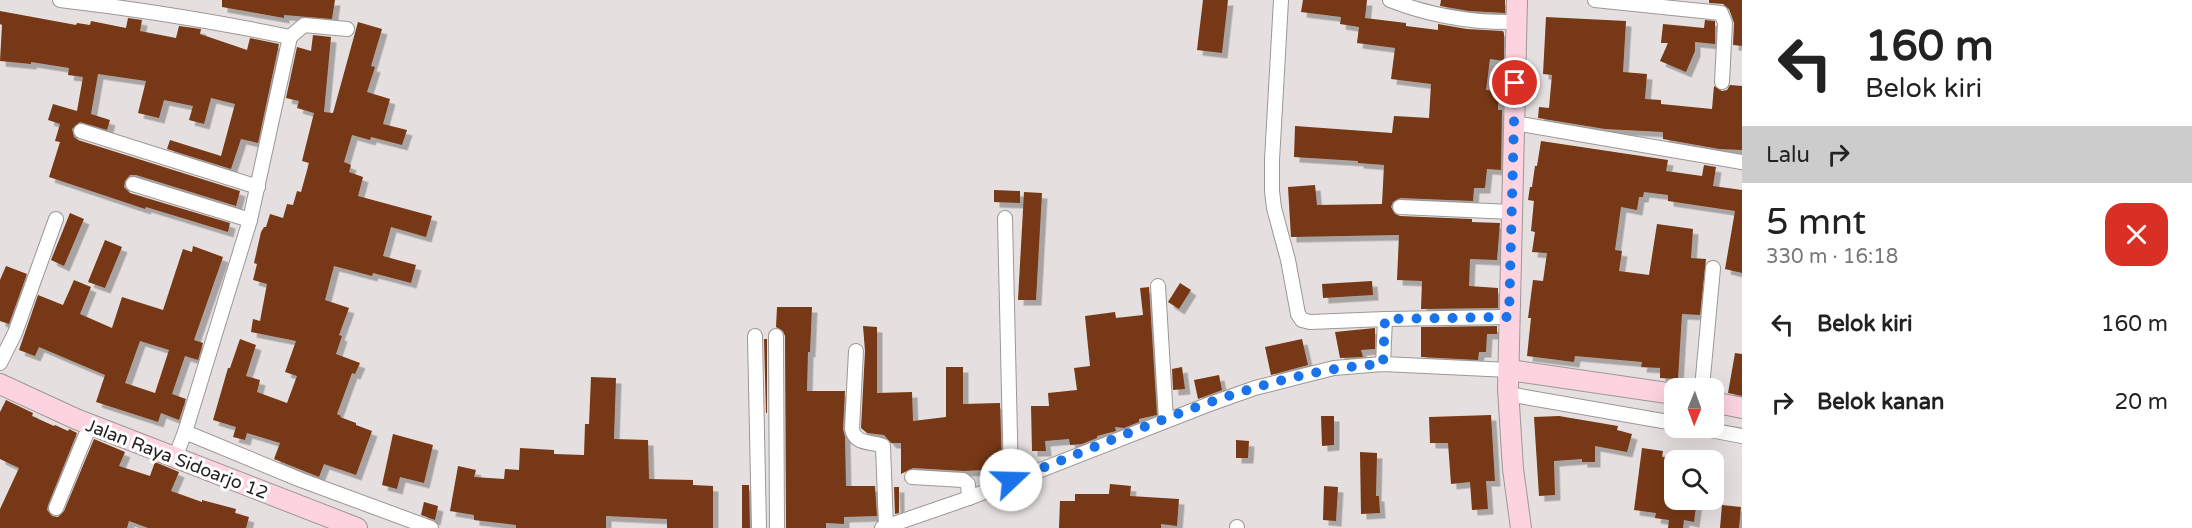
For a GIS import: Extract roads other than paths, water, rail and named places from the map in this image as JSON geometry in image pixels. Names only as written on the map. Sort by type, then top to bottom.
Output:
[{"type":"main road","points":[[1517,0],[1509,382],[1513,470],[1521,528]]},
{"type":"main road","points":[[1509,382],[1664,393]]},
{"type":"main road","name":"Jalan Raya Sidoarjo 12","points":[[0,384],[90,425],[176,455],[357,528]]},
{"type":"main road","points":[[1724,404],[1742,408]]},
{"type":"street","points":[[60,0],[154,11],[290,37]]},
{"type":"street","points":[[1281,0],[1272,191],[1298,314],[1302,320],[1310,322],[1509,317]]},
{"type":"street","points":[[1390,0],[1417,11],[1449,17],[1516,22]]},
{"type":"street","points":[[1595,0],[1721,13],[1725,23],[1722,81]]},
{"type":"street","points":[[176,455],[250,220],[290,37],[304,25],[347,29]]},
{"type":"street","points":[[1514,123],[1742,162]]},
{"type":"street","points":[[81,131],[258,187]]},
{"type":"street","points":[[133,184],[250,220]]},
{"type":"street","points":[[1400,207],[1512,212]]},
{"type":"street","points":[[1005,218],[1011,480]]},
{"type":"street","points":[[1,361],[15,333],[56,219]]},
{"type":"street","points":[[1703,378],[1713,268]]},
{"type":"street","points":[[1158,286],[1166,420]]},
{"type":"street","points":[[1383,364],[1385,319]]},
{"type":"street","points":[[754,336],[759,528]]},
{"type":"street","points":[[776,336],[777,528]]},
{"type":"street","points":[[856,351],[853,434],[858,441],[883,446],[884,528],[969,498],[1166,420],[1255,388],[1334,368],[1383,364],[1509,382],[1664,421]]},
{"type":"street","points":[[56,508],[90,425]]},
{"type":"street","points":[[1724,433],[1742,436]]},
{"type":"street","points":[[184,435],[431,528]]},
{"type":"street","points":[[912,477],[966,481],[969,498]]}]
